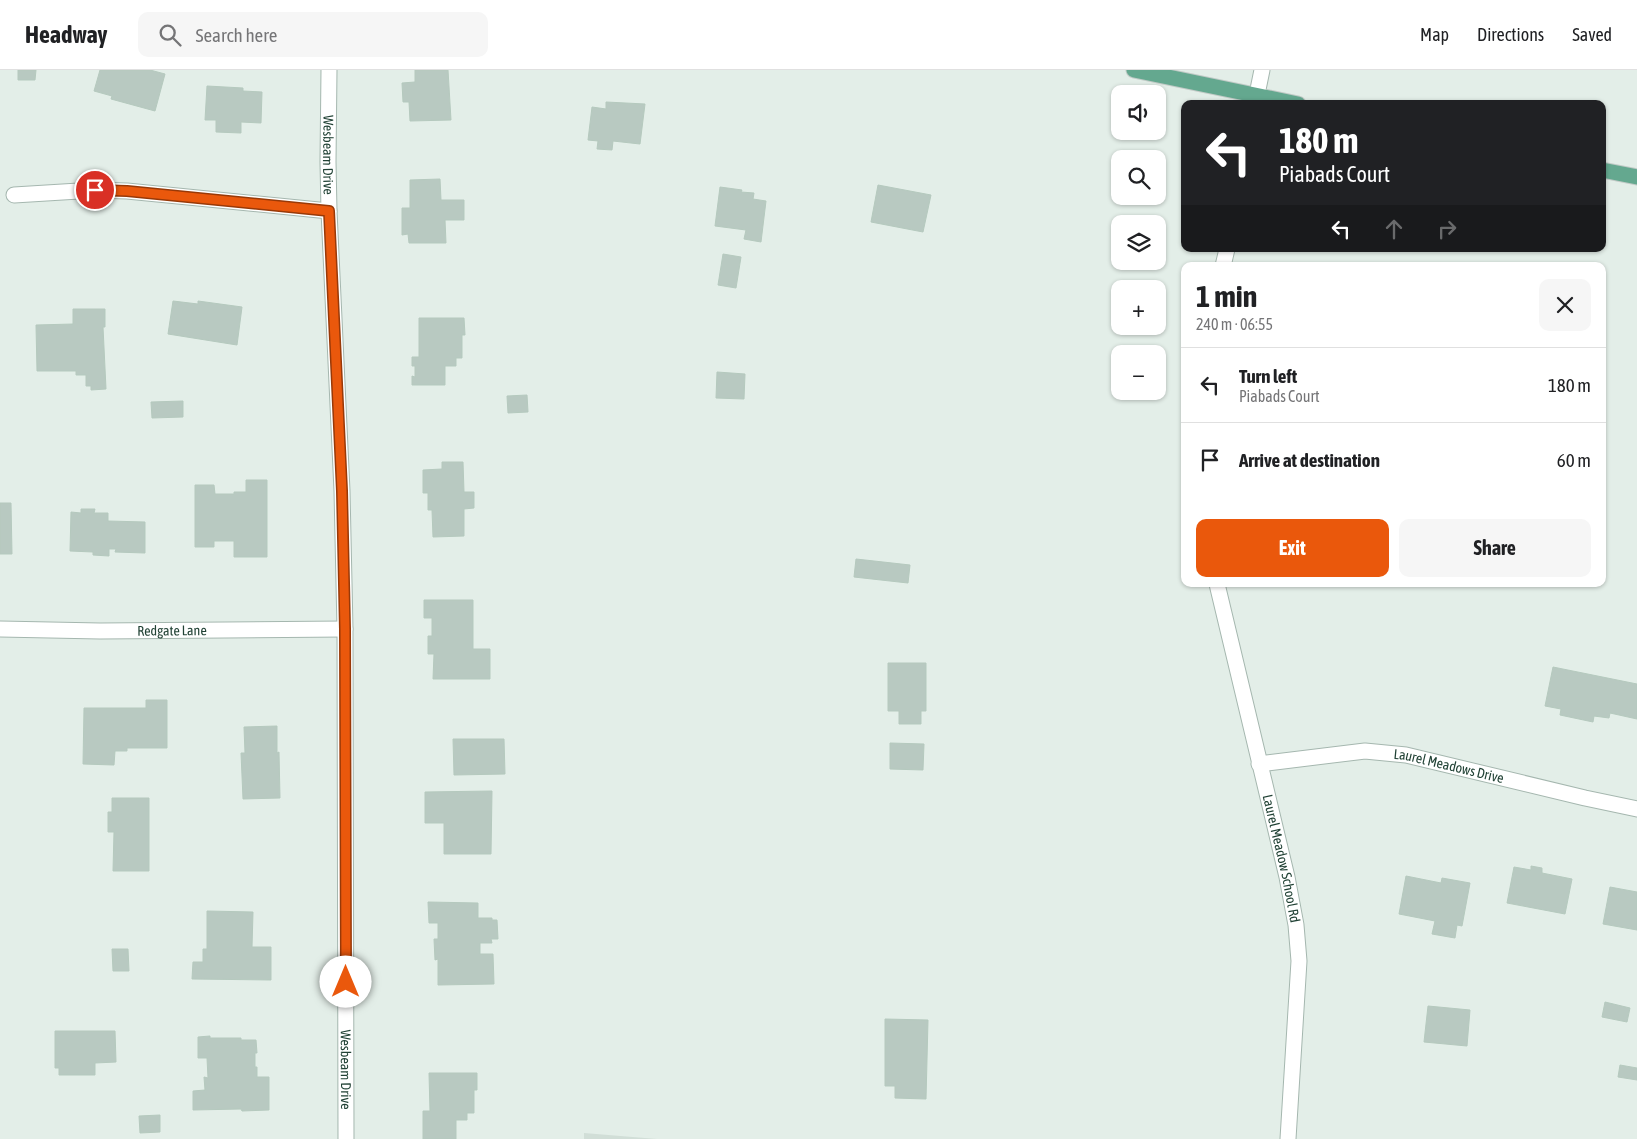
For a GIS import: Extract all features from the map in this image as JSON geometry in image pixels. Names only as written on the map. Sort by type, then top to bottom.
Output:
[{"type":"main road","points":[[1134,70],[1256,100]]},
{"type":"main road","points":[[1606,171],[1637,177]]},
{"type":"street","name":"Wesbeam Drive","points":[[329,70],[329,211],[342,491],[345,629],[346,1139]]},
{"type":"street","points":[[1256,100],[1262,70]]},
{"type":"street","points":[[14,195],[95,190],[127,191],[329,211]]},
{"type":"street","name":"Laurel Meadow School Rd","points":[[1218,587],[1287,877],[1296,925],[1299,961],[1288,1139]]},
{"type":"street","name":"Redgate Lane","points":[[0,629],[100,631],[345,629]]},
{"type":"street","name":"Laurel Meadows Drive","points":[[1260,764],[1365,751],[1406,755],[1556,792],[1637,809]]},
{"type":"shaded area","points":[[584,1133],[657,1139],[584,1139]]},
{"type":"building","points":[[18,70],[36,70],[35,80],[18,80]]},
{"type":"building","points":[[100,70],[150,70],[165,74],[155,111],[111,99],[112,96],[94,91]]},
{"type":"building","points":[[415,70],[448,70],[451,120],[410,121],[409,102],[403,102],[402,83],[415,82]]},
{"type":"building","points":[[207,86],[243,88],[243,91],[262,92],[261,123],[241,122],[241,133],[216,132],[216,120],[205,120]]},
{"type":"building","points":[[606,102],[645,104],[640,144],[613,141],[612,150],[597,149],[598,141],[588,140],[592,107],[606,109]]},
{"type":"building","points":[[440,179],[441,200],[464,200],[464,220],[445,220],[446,243],[409,243],[408,234],[402,235],[402,208],[410,208],[410,180]]},
{"type":"building","points":[[878,185],[931,195],[923,232],[871,222]]},
{"type":"building","points":[[720,187],[754,193],[753,199],[766,201],[761,242],[744,239],[746,230],[715,226]]},
{"type":"building","points":[[723,254],[741,257],[736,288],[718,285]]},
{"type":"building","points":[[173,301],[198,304],[198,301],[242,307],[237,345],[168,334]]},
{"type":"building","points":[[73,309],[105,309],[105,327],[103,327],[106,389],[91,390],[91,386],[86,386],[86,375],[76,375],[76,371],[37,371],[36,325],[73,324]]},
{"type":"building","points":[[419,318],[464,318],[465,335],[462,335],[462,358],[456,358],[456,366],[445,366],[445,385],[412,385],[412,376],[415,377],[415,366],[412,366],[412,357],[419,357]]},
{"type":"building","points":[[717,372],[745,374],[744,399],[716,398]]},
{"type":"building","points":[[527,395],[528,412],[508,413],[507,396]]},
{"type":"building","points":[[183,401],[183,417],[152,418],[151,402]]},
{"type":"building","points":[[442,462],[463,462],[464,492],[474,492],[474,508],[464,509],[464,536],[433,537],[432,510],[428,510],[428,493],[423,493],[423,470],[442,469]]},
{"type":"building","points":[[246,480],[267,480],[267,557],[234,557],[234,541],[214,541],[214,547],[195,547],[195,485],[214,485],[215,494],[234,494],[234,492],[246,492]]},
{"type":"building","points":[[0,503],[11,503],[12,554],[0,554]]},
{"type":"building","points":[[81,509],[95,509],[94,513],[108,513],[108,521],[145,522],[145,553],[115,552],[116,549],[109,549],[109,556],[93,555],[93,552],[70,551],[71,512],[81,513]]},
{"type":"building","points":[[856,559],[910,565],[908,583],[854,577]]},
{"type":"building","points":[[424,600],[473,600],[473,649],[490,649],[490,679],[433,679],[434,654],[428,654],[428,636],[432,636],[432,618],[424,618]]},
{"type":"building","points":[[888,663],[926,663],[926,711],[921,711],[921,724],[899,724],[899,711],[888,711]]},
{"type":"building","points":[[1553,667],[1637,684],[1637,719],[1610,713],[1609,718],[1594,716],[1593,722],[1560,715],[1561,709],[1545,706]]},
{"type":"building","points":[[146,700],[167,700],[167,748],[127,748],[127,751],[115,751],[114,765],[83,764],[84,708],[146,708]]},
{"type":"building","points":[[277,726],[280,798],[243,799],[241,753],[245,753],[244,727]]},
{"type":"building","points":[[453,739],[504,739],[505,774],[454,775]]},
{"type":"building","points":[[890,743],[924,744],[923,770],[890,769]]},
{"type":"building","points":[[492,791],[491,854],[444,854],[444,823],[425,823],[425,792]]},
{"type":"building","points":[[112,798],[149,798],[149,871],[113,871],[114,832],[108,832],[108,812],[112,812]]},
{"type":"building","points":[[1531,866],[1542,868],[1542,873],[1572,879],[1565,914],[1507,903],[1514,867],[1531,870]]},
{"type":"building","points":[[1406,876],[1441,883],[1442,878],[1470,883],[1462,926],[1457,925],[1455,938],[1432,934],[1435,921],[1399,914]]},
{"type":"building","points":[[1610,887],[1637,892],[1637,930],[1603,924]]},
{"type":"building","points":[[428,902],[478,903],[478,918],[497,920],[498,939],[491,939],[492,943],[480,943],[480,954],[493,954],[494,984],[438,985],[438,959],[435,960],[434,939],[438,939],[438,923],[429,923]]},
{"type":"building","points":[[207,911],[253,912],[252,947],[271,947],[271,980],[192,979],[193,962],[203,962],[203,949],[207,949]]},
{"type":"building","points":[[112,949],[128,949],[129,971],[113,971]]},
{"type":"building","points":[[1605,1002],[1630,1008],[1627,1022],[1602,1017]]},
{"type":"building","points":[[1428,1006],[1470,1010],[1467,1046],[1424,1042]]},
{"type":"building","points":[[885,1019],[928,1020],[926,1099],[895,1098],[895,1086],[885,1086]]},
{"type":"building","points":[[55,1031],[115,1031],[116,1062],[95,1063],[95,1075],[59,1075],[59,1068],[55,1068]]},
{"type":"building","points":[[210,1036],[210,1038],[256,1040],[255,1067],[257,1067],[257,1077],[269,1077],[269,1110],[193,1110],[193,1091],[205,1090],[204,1077],[208,1078],[207,1058],[198,1058],[198,1037]]},
{"type":"building","points":[[1620,1065],[1637,1068],[1637,1080],[1618,1077]]},
{"type":"building","points":[[429,1073],[477,1073],[477,1090],[474,1090],[474,1113],[467,1113],[467,1120],[456,1120],[456,1139],[423,1139],[423,1111],[430,1111]]},
{"type":"building","points":[[160,1115],[160,1132],[140,1133],[139,1116]]},
{"type":"route","points":[[95,190],[127,191],[329,211],[342,491],[345,629],[346,982]]}]
